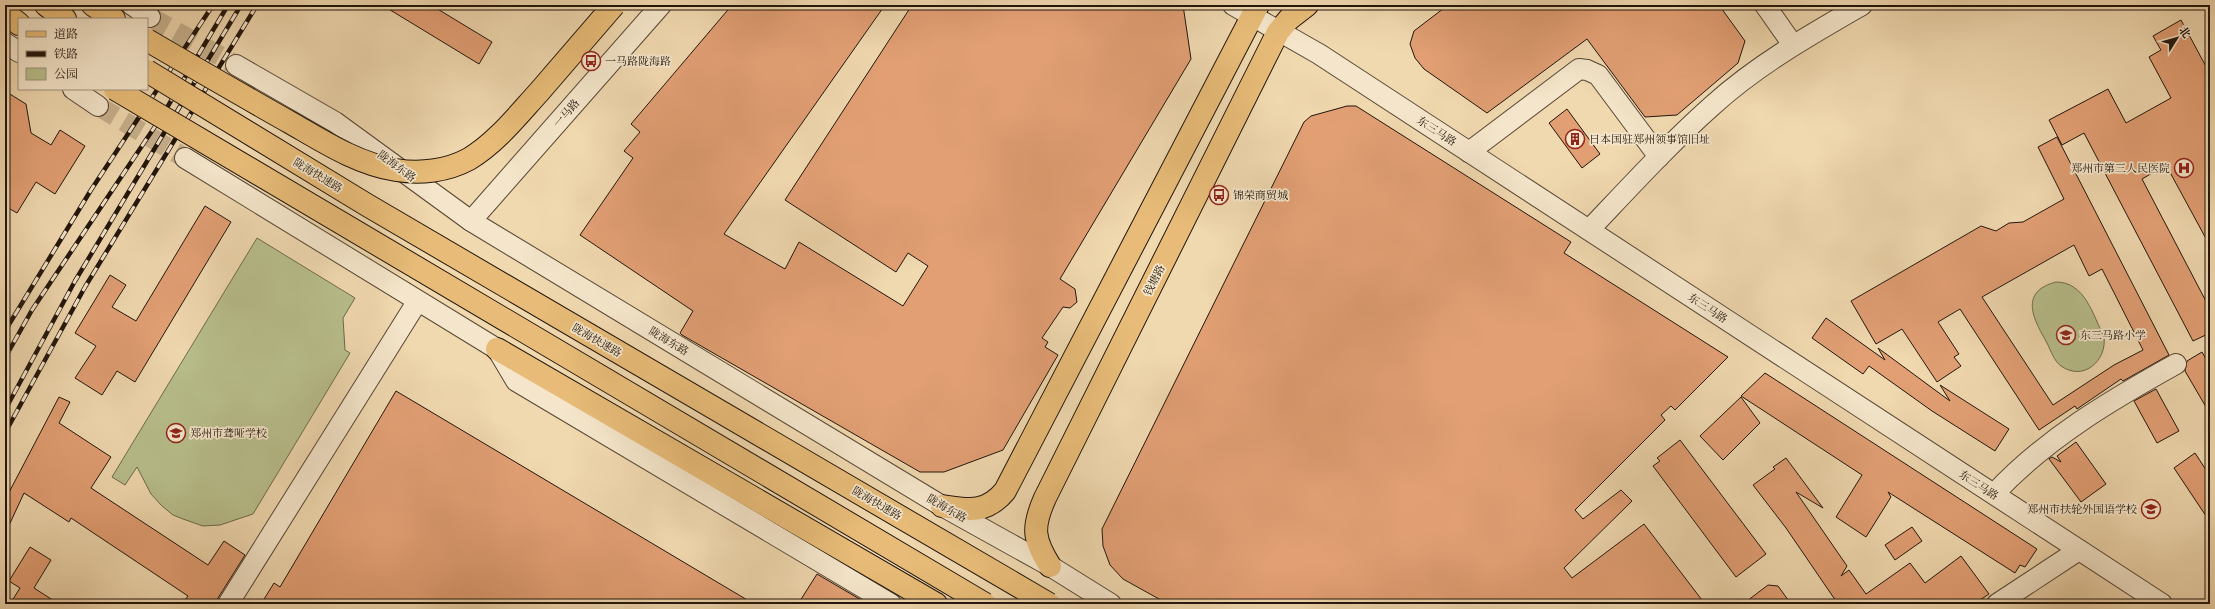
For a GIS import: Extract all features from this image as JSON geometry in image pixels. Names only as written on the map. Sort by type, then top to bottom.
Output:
[{"type":"main road","points":[[46,5],[64,18]]},
{"type":"main road","points":[[93,5],[112,18]]},
{"type":"main road","points":[[148,41],[230,89],[358,159],[394,170],[412,172],[430,171],[451,166],[469,158],[492,141],[514,119],[614,5]]},
{"type":"main road","name":"钱塘路","points":[[1050,566],[1036,540],[1035,527],[1038,513],[1278,32],[1289,19],[1307,5]]},
{"type":"main road","points":[[942,506],[972,510],[997,500],[1005,491],[1247,9]]},
{"type":"main road","points":[[5,13],[18,23]]},
{"type":"main road","name":"陇海快速路","points":[[148,72],[367,205],[1049,604]]},
{"type":"main road","points":[[117,90],[985,604]]},
{"type":"main road","points":[[497,349],[936,604]]},
{"type":"street","points":[[132,5],[150,16]]},
{"type":"street","name":"一马路","points":[[471,222],[662,5]]},
{"type":"street","points":[[1765,5],[1793,45]]},
{"type":"street","points":[[1589,230],[1659,157],[1713,104],[1793,45],[1862,5]]},
{"type":"street","name":"东三马路","points":[[1247,9],[1278,32],[1319,54],[2162,604]]},
{"type":"street","points":[[5,43],[18,51]]},
{"type":"street","name":"陇海东路","points":[[236,65],[336,122],[471,222],[942,506],[1050,566],[1111,604]]},
{"type":"street","points":[[1469,152],[1579,69],[1587,70],[1598,75],[1659,157]]},
{"type":"street","points":[[74,90],[98,106]]},
{"type":"street","points":[[185,158],[417,302],[497,349],[516,381],[890,604]]},
{"type":"street","points":[[228,604],[417,302]]},
{"type":"street","points":[[1994,494],[2016,470],[2106,403],[2176,364]]},
{"type":"street","points":[[1997,604],[2079,550]]},
{"type":"green space","points":[[257,238],[355,298],[343,318],[345,350],[350,353],[253,514],[220,525],[203,526],[173,515],[162,506],[151,494],[137,467],[125,485],[112,477]]},
{"type":"green space","points":[[2056,282],[2066,283],[2081,294],[2092,310],[2104,337],[2104,346],[2098,361],[2086,370],[2070,370],[2061,366],[2056,361],[2034,316],[2032,308],[2033,300],[2037,293],[2044,287]]},
{"type":"building","points":[[382,5],[431,5],[492,42],[479,64]]},
{"type":"building","points":[[732,5],[885,5],[724,234],[785,269],[799,242],[903,306],[928,266],[908,253],[896,272],[785,200],[912,5],[1183,5],[1191,59],[1060,279],[1075,289],[1077,302],[1070,308],[1063,307],[1042,338],[1048,342],[1045,347],[1058,355],[1003,450],[944,472],[920,472],[682,335],[680,333],[693,311],[580,235],[633,158],[624,151],[640,132],[631,124]]},
{"type":"building","points":[[1448,5],[1719,5],[1745,41],[1738,63],[1677,115],[1645,117],[1587,39],[1487,113],[1424,69],[1415,58],[1410,44],[1414,31]]},
{"type":"building","points":[[2181,20],[2210,74],[2210,246],[2166,165],[2142,179],[2210,309],[2210,333],[2193,341],[2084,133],[2062,145],[2049,120],[2108,89],[2126,123],[2171,98],[2149,57],[2161,50],[2153,36]]},
{"type":"building","points":[[5,91],[26,104],[31,133],[51,145],[60,130],[85,146],[55,194],[36,182],[17,213],[5,206]]},
{"type":"building","points":[[1347,106],[1356,106],[1571,242],[1564,253],[1728,357],[1675,410],[1671,406],[1661,415],[1665,420],[1575,510],[1583,519],[1621,490],[1632,501],[1564,568],[1572,578],[1644,524],[1705,604],[1168,604],[1123,579],[1110,565],[1103,546],[1102,529],[1304,122],[1311,116]]},
{"type":"building","name":"日本国驻郑州领事馆旧址","points":[[1567,109],[1600,154],[1582,168],[1549,123]]},
{"type":"building","points":[[2057,137],[2169,355],[2123,381],[2121,379],[2077,409],[2075,406],[2039,430],[1960,309],[1938,322],[1959,354],[1954,357],[1961,366],[1937,382],[1902,329],[1876,344],[1851,301],[1981,226],[1996,231],[2009,223],[2023,222],[2064,199],[2038,147]],"holes":[[[2074,245],[2089,276],[2102,269],[2143,350],[2114,365],[2053,405],[1982,297]]]},
{"type":"building","points":[[205,206],[231,222],[135,382],[117,371],[102,395],[75,378],[96,346],[75,333],[110,275],[126,285],[112,307],[136,321]]},
{"type":"building","points":[[1826,318],[1885,360],[1878,348],[1950,401],[1940,385],[2009,429],[1995,451],[1932,411],[1869,366],[1863,374],[1812,338]]},
{"type":"building","points":[[2202,352],[2210,366],[2210,414],[2185,371],[2187,361]]},
{"type":"building","points":[[1765,373],[2037,549],[2025,567],[2020,565],[2015,573],[1888,492],[1891,497],[1866,537],[1836,517],[1862,475],[1741,396]]},
{"type":"building","points":[[2156,389],[2179,431],[2157,443],[2134,401]]},
{"type":"building","points":[[396,391],[754,604],[261,604],[274,583],[280,587]]},
{"type":"building","points":[[59,397],[70,402],[59,423],[111,457],[91,488],[208,565],[224,541],[245,555],[218,598],[217,604],[182,604],[188,596],[71,518],[69,522],[24,493],[5,534],[5,500]]},
{"type":"building","points":[[1741,397],[1760,423],[1723,460],[1700,436]]},
{"type":"building","points":[[1680,440],[1766,554],[1736,577],[1653,466],[1660,461],[1657,458]]},
{"type":"building","points":[[2076,442],[2106,484],[2081,502],[2049,459],[2052,457],[2061,462],[2057,456]]},
{"type":"building","points":[[2195,453],[2210,476],[2210,522],[2174,468]]},
{"type":"building","points":[[1786,458],[1823,508],[1796,492],[1847,566],[1841,576],[1849,570],[1866,594],[1910,563],[1925,583],[1961,556],[1989,594],[1974,604],[1838,604],[1786,528],[1753,485],[1775,469],[1773,467]]},
{"type":"building","points":[[1912,527],[1922,541],[1895,560],[1885,545]]},
{"type":"building","points":[[30,547],[51,560],[34,588],[59,604],[10,604],[20,588],[9,581]]},
{"type":"building","points":[[817,574],[868,604],[798,604]]},
{"type":"building","points":[[1768,585],[1778,586],[1791,604],[1743,604]]},
{"type":"tunnel","points":[[150,17],[236,65]]},
{"type":"tunnel","points":[[98,106],[185,158]]},
{"type":"railway","points":[[5,331],[91,190],[213,5]]},
{"type":"railway","points":[[5,358],[32,310],[162,116],[228,5]]},
{"type":"railway","points":[[5,410],[75,281],[241,5]]},
{"type":"railway","points":[[5,433],[85,287],[257,5]]},
{"type":"place","name":"一马路陇海路","points":[[591,61]]},
{"type":"place","name":"日本国驻郑州领事馆旧址","points":[[1575,139]]},
{"type":"place","name":"郑州市第三人民医院","points":[[2184,168]]},
{"type":"place","name":"锦荣商贸城","points":[[1219,195]]},
{"type":"place","name":"东三马路小学","points":[[2066,335]]},
{"type":"place","name":"郑州市聋哑学校","points":[[176,433]]},
{"type":"place","name":"郑州市扶轮外国语学校","points":[[2151,509]]}]
